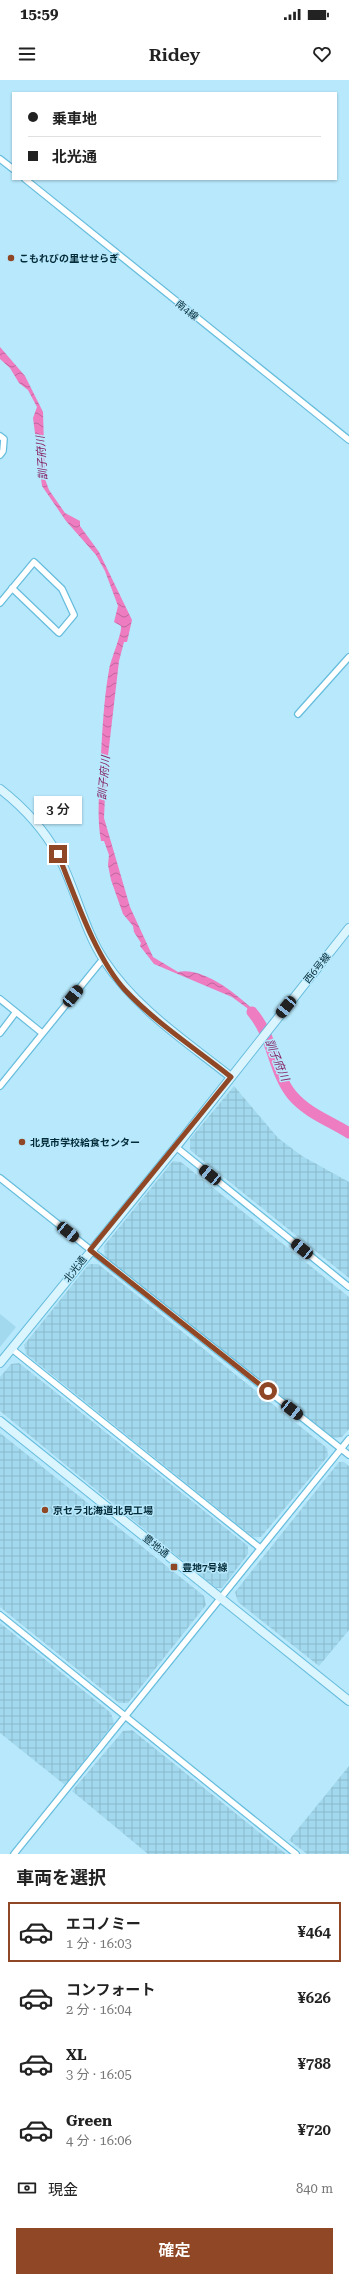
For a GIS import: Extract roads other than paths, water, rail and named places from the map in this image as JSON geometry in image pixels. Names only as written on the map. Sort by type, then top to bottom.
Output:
[{"type":"street","points":[[0,158],[12,168]]},
{"type":"street","name":"南4線","points":[[26,180],[349,440]]},
{"type":"street","points":[[0,436],[4,439],[3,451],[0,455]]},
{"type":"street","points":[[0,603],[12,588],[34,562],[62,589],[74,615],[59,633],[12,588]]},
{"type":"street","points":[[298,714],[349,657]]},
{"type":"street","points":[[0,789],[30,818],[58,854],[103,959],[125,989],[152,1014],[231,1077]]},
{"type":"street","name":"西6号線","points":[[254,1048],[349,928]]},
{"type":"street","points":[[0,1086],[103,959]]},
{"type":"street","points":[[0,999],[42,1033]]},
{"type":"street","points":[[0,1033],[16,1012]]},
{"type":"street","name":"北光通","points":[[0,1363],[90,1250],[176,1147],[254,1048]]},
{"type":"street","points":[[176,1147],[349,1287]]},
{"type":"street","points":[[0,1178],[349,1455]]},
{"type":"street","points":[[12,1349],[260,1548]]},
{"type":"street","name":"豊地通","points":[[0,1421],[349,1701]]},
{"type":"street","points":[[14,1854],[349,1439]]},
{"type":"street","points":[[0,1615],[296,1854]]},
{"type":"water","name":"訓子府川","points":[[0,347],[25,376],[43,412],[45,479],[49,490],[65,513],[80,521],[80,526],[99,552],[132,620],[127,642],[124,642],[119,661],[106,773],[104,818],[130,907],[153,957],[178,972],[201,974],[225,987],[247,1004],[264,1021],[260,1025],[247,1008],[232,997],[154,964],[140,946],[141,943],[134,932],[133,926],[123,914],[111,880],[108,865],[109,855],[104,841],[101,841],[99,816],[101,748],[105,696],[110,665],[121,630],[121,626],[114,622],[118,606],[105,571],[96,555],[66,521],[42,486],[33,418],[37,407],[28,390],[19,383],[10,368],[0,359]]},
{"type":"waterway","name":"訓子府川","points":[[252,1012],[264,1032],[281,1076],[292,1095],[312,1112],[349,1133]]},
{"type":"place","name":"こもれびの里せせらぎ","points":[[11,258]]},
{"type":"place","name":"北見市学校給食センター","points":[[22,1142]]},
{"type":"place","name":"京セラ北海道北見工場","points":[[45,1510]]},
{"type":"place","name":"豊地7号線","points":[[174,1567]]}]
